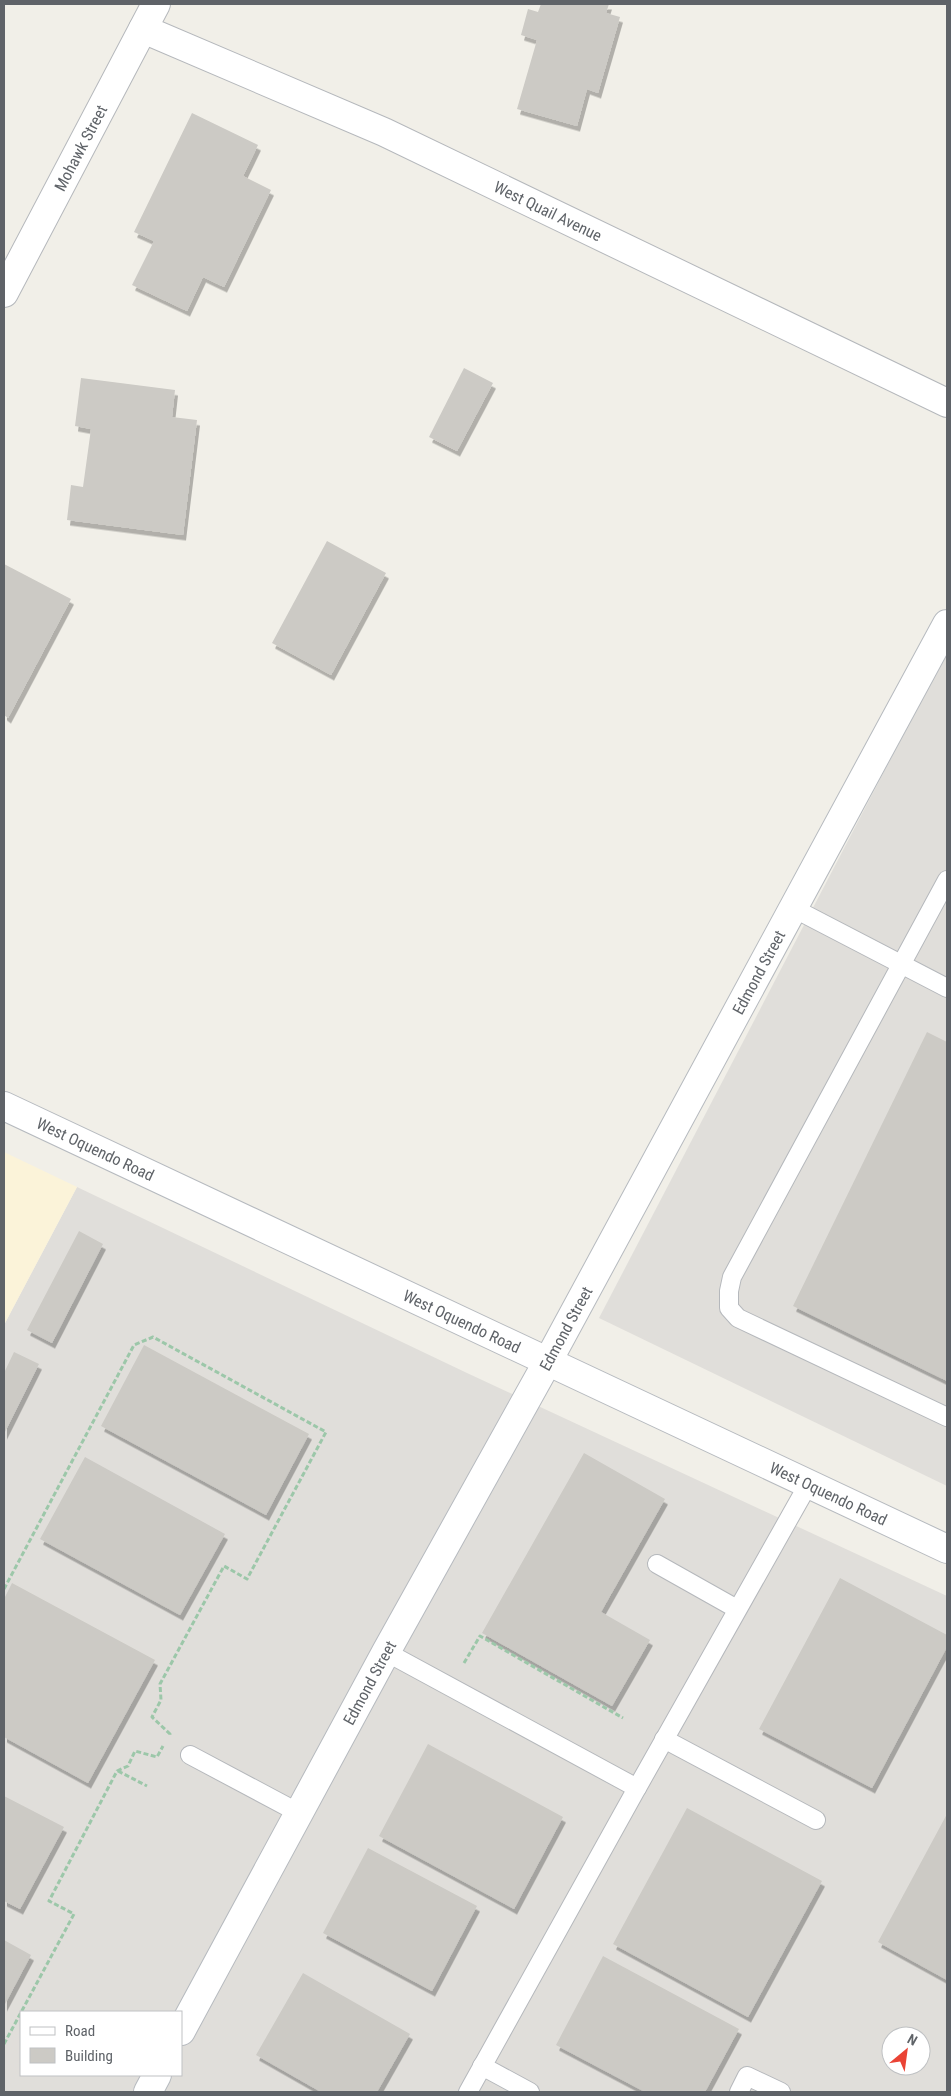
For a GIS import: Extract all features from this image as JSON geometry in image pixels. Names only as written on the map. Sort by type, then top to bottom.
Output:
[{"type":"street","name":"Mohawk Street","points":[[4,293],[156,4]]},
{"type":"street","name":"West Quail Avenue","points":[[143,29],[384,132],[947,404]]},
{"type":"street","name":"Edmond Street","points":[[182,2029],[947,624]]},
{"type":"street","name":"West Oquendo Road","points":[[4,1106],[947,1548]]},
{"type":"street","points":[[148,2092],[157,2076]]},
{"type":"lane","points":[[947,880],[732,1277],[729,1291],[729,1308],[738,1318],[947,1417]]},
{"type":"lane","points":[[793,908],[947,988]]},
{"type":"lane","points":[[468,2092],[809,1483]]},
{"type":"lane","points":[[657,1564],[738,1609]]},
{"type":"lane","points":[[386,1652],[637,1788]]},
{"type":"lane","points":[[664,1739],[816,1820]]},
{"type":"lane","points":[[190,1755],[299,1813]]},
{"type":"lane","points":[[482,2066],[530,2092]]},
{"type":"lane","points":[[739,2092],[747,2076],[781,2092]]},
{"type":"path","points":[[4,1589],[134,1345],[153,1337],[326,1432],[247,1579],[224,1566],[160,1684],[161,1700],[152,1717],[170,1734],[157,1757],[135,1751],[128,1766],[118,1771],[49,1901],[74,1914],[22,2011]]},
{"type":"path","points":[[464,1663],[480,1636],[623,1718]]},
{"type":"path","points":[[118,1771],[147,1786]]},
{"type":"path","points":[[4,2044],[20,2014]]},
{"type":"shaded area","points":[[947,651],[947,1486],[599,1318]]},
{"type":"shaded area","points":[[77,1187],[467,1373],[947,1596],[947,2092],[4,2092],[4,1325]]},
{"type":"sand","points":[[4,1152],[77,1187],[4,1325]]},
{"type":"building","points":[[541,4],[609,4],[606,13],[620,17],[598,93],[587,89],[577,126],[517,109],[537,40],[521,35],[528,9],[538,12]]},
{"type":"building","points":[[192,113],[258,145],[243,176],[271,190],[224,287],[203,277],[187,311],[132,285],[154,241],[134,232]]},
{"type":"building","points":[[464,368],[493,383],[457,451],[429,437]]},
{"type":"building","points":[[81,378],[175,390],[172,417],[197,420],[183,535],[67,520],[71,485],[83,487],[91,429],[75,426]]},
{"type":"building","points":[[327,541],[386,573],[331,675],[272,643]]},
{"type":"building","points":[[4,564],[71,599],[8,718],[4,715]]},
{"type":"building","points":[[927,1032],[947,1042],[947,1381],[793,1306]]},
{"type":"building","points":[[79,1231],[103,1244],[52,1343],[27,1330]]},
{"type":"building","points":[[144,1345],[309,1434],[266,1515],[101,1426]]},
{"type":"building","points":[[14,1352],[39,1364],[4,1434],[4,1373]]},
{"type":"building","points":[[584,1453],[665,1499],[601,1612],[650,1640],[612,1706],[482,1633]]},
{"type":"building","points":[[85,1457],[225,1534],[180,1615],[40,1539]]},
{"type":"building","points":[[840,1578],[947,1635],[947,1647],[872,1788],[759,1729]]},
{"type":"building","points":[[12,1583],[155,1660],[88,1783],[4,1737],[4,1599]]},
{"type":"building","points":[[428,1744],[563,1817],[514,1909],[379,1836]]},
{"type":"building","points":[[4,1796],[64,1827],[20,1909],[4,1901]]},
{"type":"building","points":[[687,1808],[822,1881],[748,2017],[613,1944]]},
{"type":"building","points":[[947,1814],[947,1980],[878,1942]]},
{"type":"building","points":[[368,1848],[477,1906],[432,1991],[323,1933]]},
{"type":"building","points":[[4,1940],[31,1955],[4,2006]]},
{"type":"building","points":[[603,1956],[739,2029],[705,2092],[645,2092],[556,2045]]},
{"type":"building","points":[[303,1973],[410,2034],[377,2092],[321,2092],[256,2055]]}]
